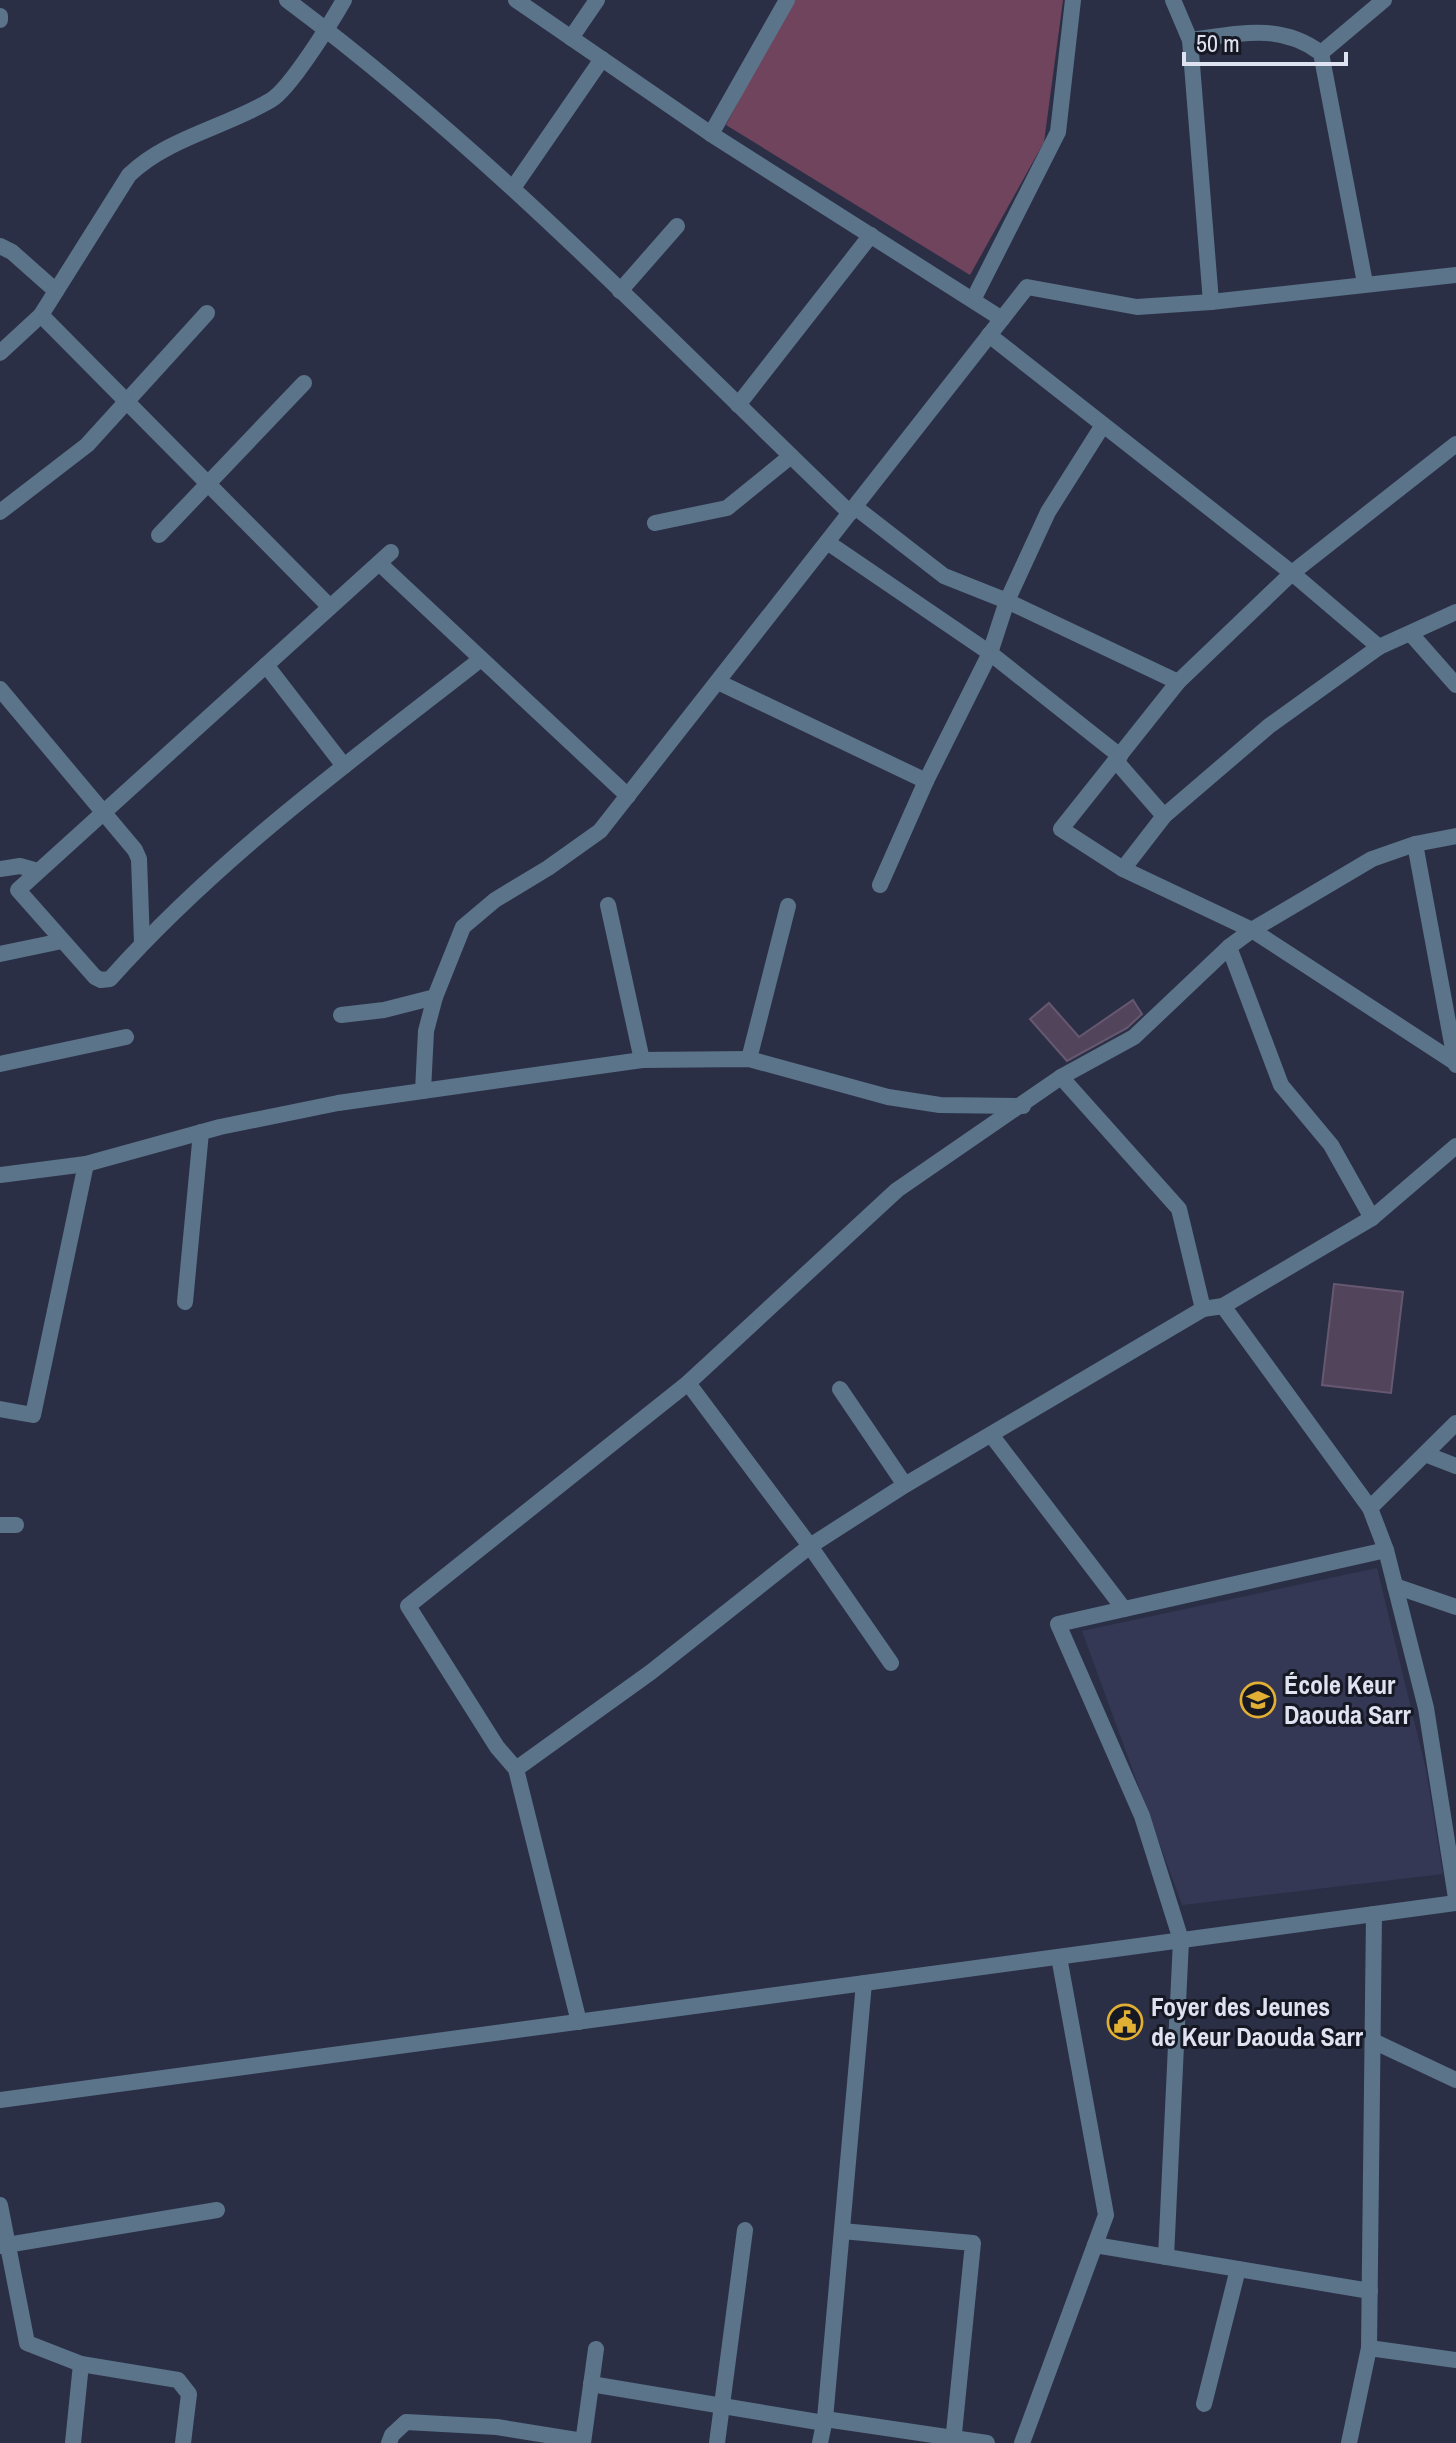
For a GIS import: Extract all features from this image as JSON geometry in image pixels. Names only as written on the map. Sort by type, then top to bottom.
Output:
[{"type":"street","points":[[287,0],[327,30],[513,188],[791,456],[852,510],[944,576],[1007,601],[1178,682]]},
{"type":"street","points":[[0,353],[41,315],[129,175],[148,159],[275,99],[327,30],[344,0]]},
{"type":"street","points":[[516,0],[711,134],[1002,319]]},
{"type":"street","points":[[571,38],[597,0]]},
{"type":"street","points":[[711,134],[787,0]]},
{"type":"street","points":[[973,300],[1058,132],[1073,0]]},
{"type":"street","points":[[1173,0],[1190,40],[1211,302]]},
{"type":"street","points":[[1321,53],[1384,0]]},
{"type":"street","points":[[1190,40],[1266,31],[1311,46],[1321,53],[1365,283]]},
{"type":"street","points":[[513,188],[602,59]]},
{"type":"street","points":[[620,291],[677,226]]},
{"type":"street","points":[[738,405],[871,235]]},
{"type":"street","points":[[0,246],[12,252],[56,291]]},
{"type":"street","points":[[423,1091],[426,1031],[435,997],[463,927],[495,900],[600,831],[1027,287],[1137,307],[1211,302],[1456,275]]},
{"type":"street","points":[[0,512],[87,445],[207,313]]},
{"type":"street","points":[[41,315],[330,607]]},
{"type":"street","points":[[989,335],[1292,573],[1379,647]]},
{"type":"street","points":[[159,535],[304,383]]},
{"type":"street","points":[[880,885],[926,781],[990,653],[1007,601],[1048,512],[1103,425]]},
{"type":"street","points":[[1456,444],[1292,573],[1178,682],[1061,829],[1123,869],[1252,930],[1456,1064]]},
{"type":"street","points":[[655,523],[727,508],[791,456]]},
{"type":"street","points":[[827,542],[990,653],[1118,759],[1164,816]]},
{"type":"street","points":[[481,659],[272,823],[142,943],[110,979],[101,980],[18,890],[385,558],[481,659],[628,796]]},
{"type":"street","points":[[1123,869],[1164,816],[1269,726],[1379,647],[1456,612]]},
{"type":"street","points":[[1411,634],[1456,685]]},
{"type":"street","points":[[266,665],[344,766]]},
{"type":"street","points":[[718,682],[926,781]]},
{"type":"street","points":[[0,689],[138,855],[142,943]]},
{"type":"street","points":[[579,2022],[516,1769],[497,1747],[408,1606],[688,1383],[897,1190],[1061,1077],[1134,1037],[1229,947],[1252,930],[1372,859],[1415,844],[1456,836]]},
{"type":"street","points":[[1415,844],[1456,1064]]},
{"type":"street","points":[[0,869],[20,866],[38,871]]},
{"type":"street","points":[[608,905],[642,1060]]},
{"type":"street","points":[[749,1059],[788,906]]},
{"type":"street","points":[[0,954],[62,941]]},
{"type":"street","points":[[1229,947],[1281,1085],[1331,1145],[1372,1218]]},
{"type":"street","points":[[341,1015],[384,1010],[435,997]]},
{"type":"street","points":[[0,1064],[126,1037]]},
{"type":"street","points":[[0,1175],[86,1164],[201,1132],[338,1103],[642,1060],[749,1059],[888,1097],[940,1105],[1023,1106]]},
{"type":"street","points":[[1061,1077],[1179,1209],[1203,1309]]},
{"type":"street","points":[[185,1302],[201,1132]]},
{"type":"street","points":[[516,1769],[651,1672],[810,1546],[905,1485],[1203,1309],[1223,1306],[1372,1218],[1456,1146]]},
{"type":"street","points":[[0,1409],[33,1415],[86,1164]]},
{"type":"street","points":[[0,2100],[1374,1914],[1456,1900],[1426,1708],[1386,1550],[1370,1508],[1223,1306]]},
{"type":"street","points":[[688,1383],[810,1546],[891,1663]]},
{"type":"street","points":[[840,1389],[905,1485]]},
{"type":"street","points":[[1370,1508],[1456,1423]]},
{"type":"street","points":[[992,1436],[1124,1609]]},
{"type":"street","points":[[1425,1454],[1456,1466]]},
{"type":"street","points":[[1166,2257],[1181,1940],[1142,1816],[1058,1624],[1386,1550]]},
{"type":"street","points":[[1395,1586],[1456,1607]]},
{"type":"street","points":[[1349,2443],[1369,2348],[1374,1914]]},
{"type":"street","points":[[1022,2443],[1106,2215],[1059,1957]]},
{"type":"street","points":[[820,2443],[825,2421],[864,1983]]},
{"type":"street","points":[[1373,2041],[1456,2080]]},
{"type":"street","points":[[0,2205],[4,2245],[27,2343],[81,2364],[178,2380],[189,2394],[183,2443]]},
{"type":"street","points":[[4,2245],[217,2210]]},
{"type":"street","points":[[717,2443],[745,2230]]},
{"type":"street","points":[[842,2231],[973,2243],[953,2440]]},
{"type":"street","points":[[1095,2245],[1370,2291]]},
{"type":"street","points":[[1204,2404],[1238,2269]]},
{"type":"street","points":[[1369,2348],[1456,2360]]},
{"type":"street","points":[[389,2443],[392,2435],[406,2422],[497,2427],[583,2442],[596,2349]]},
{"type":"street","points":[[73,2443],[81,2364]]},
{"type":"street","points":[[591,2384],[722,2406],[987,2443]]},
{"type":"shaded area","points":[[792,0],[1063,0],[1044,142],[970,275],[726,125]]},
{"type":"shaded area","name":"École Keur Daouda Sarr","points":[[1377,1568],[1426,1770],[1443,1874],[1182,1905],[1082,1631]]},
{"type":"building","points":[[1133,1000],[1142,1014],[1127,1028],[1067,1061],[1030,1019],[1049,1003],[1079,1037]]},
{"type":"building","points":[[1334,1284],[1403,1292],[1391,1393],[1322,1385]]},
{"type":"place","name":"École Keur Daouda Sarr","points":[[1258,1700]]},
{"type":"place","name":"Foyer des Jeunes de Keur Daouda Sarr","points":[[1125,2022]]}]
